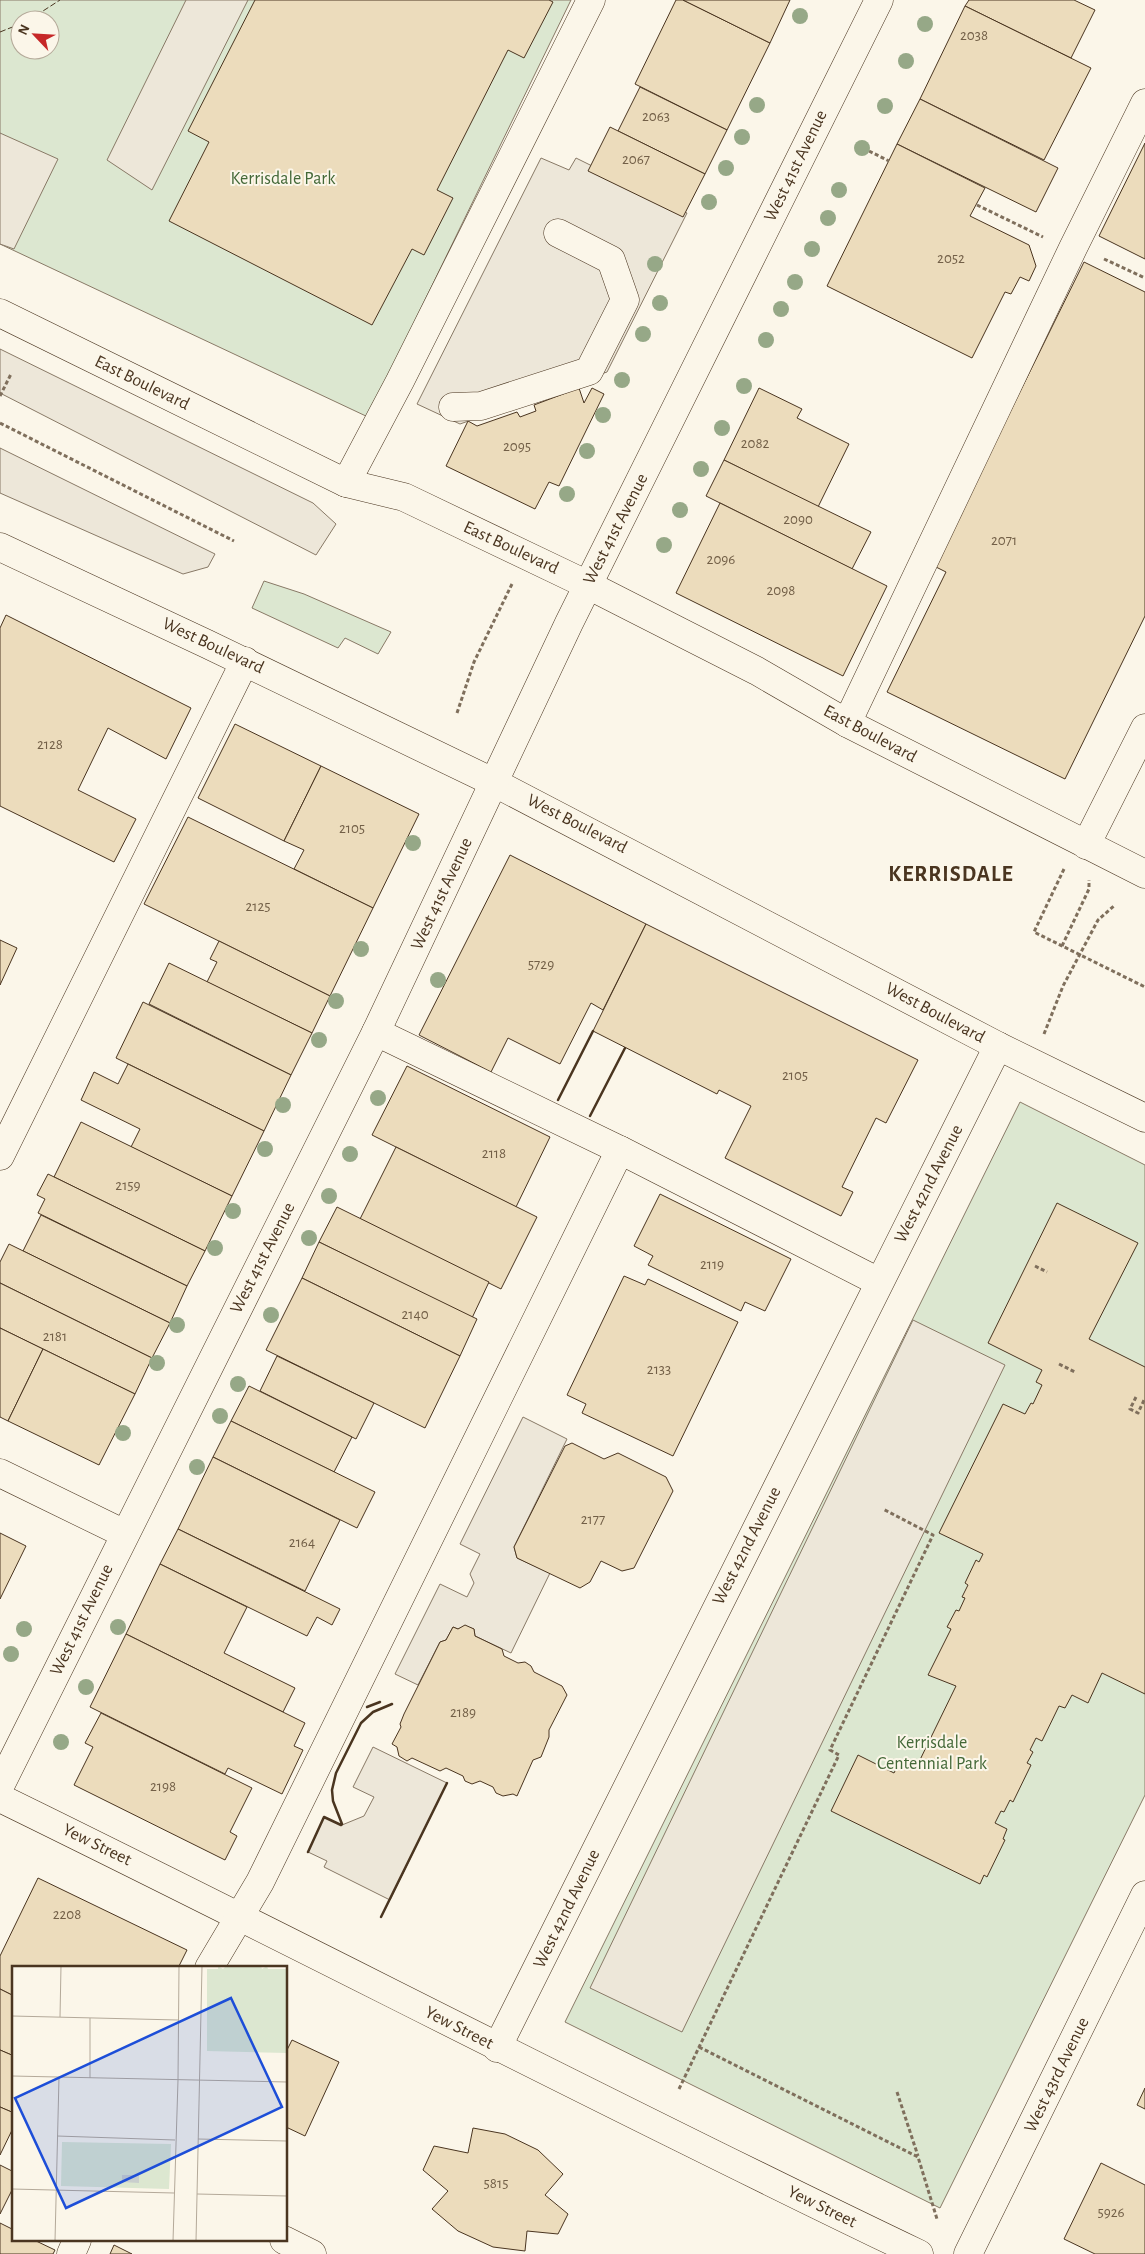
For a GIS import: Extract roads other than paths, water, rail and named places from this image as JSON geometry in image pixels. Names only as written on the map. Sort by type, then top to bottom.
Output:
[{"type":"street","points":[[346,483],[404,373],[591,0]]},
{"type":"street","name":"West 41st Avenue","points":[[0,1786],[376,1032],[588,585],[879,0]]},
{"type":"street","points":[[847,723],[1073,248],[1145,103]]},
{"type":"street","points":[[452,408],[481,406],[589,371],[625,300],[612,260],[558,233]]},
{"type":"street","name":"East Boulevard","points":[[0,313],[346,483],[404,497],[588,585],[757,671],[847,723],[1145,874]]},
{"type":"street","name":"West Boulevard","points":[[0,547],[245,661],[495,783],[998,1046],[1145,1118]]},
{"type":"street","points":[[0,1156],[245,661]]},
{"type":"street","points":[[1086,845],[1145,728]]},
{"type":"street","points":[[376,1032],[620,1150],[879,1282]]},
{"type":"street","name":"West 42nd Avenue","points":[[498,2048],[998,1046]]},
{"type":"street","points":[[210,1966],[260,1882],[620,1150]]},
{"type":"street","points":[[0,1473],[125,1534]]},
{"type":"street","name":"Yew Street","points":[[0,1798],[240,1916],[498,2048],[920,2254]]},
{"type":"street","name":"West 43rd Avenue","points":[[968,2254],[1145,1895]]},
{"type":"street","points":[[71,2254],[76,2242]]},
{"type":"street","points":[[288,2242],[312,2254]]},
{"type":"district","name":"KERRISDALE","points":[[951,874]]},
{"type":"park label","name":"Kerrisdale Park","points":[[283,179]]},
{"type":"park label","name":"Kerrisdale Centennial Park","points":[[932,1754]]}]
